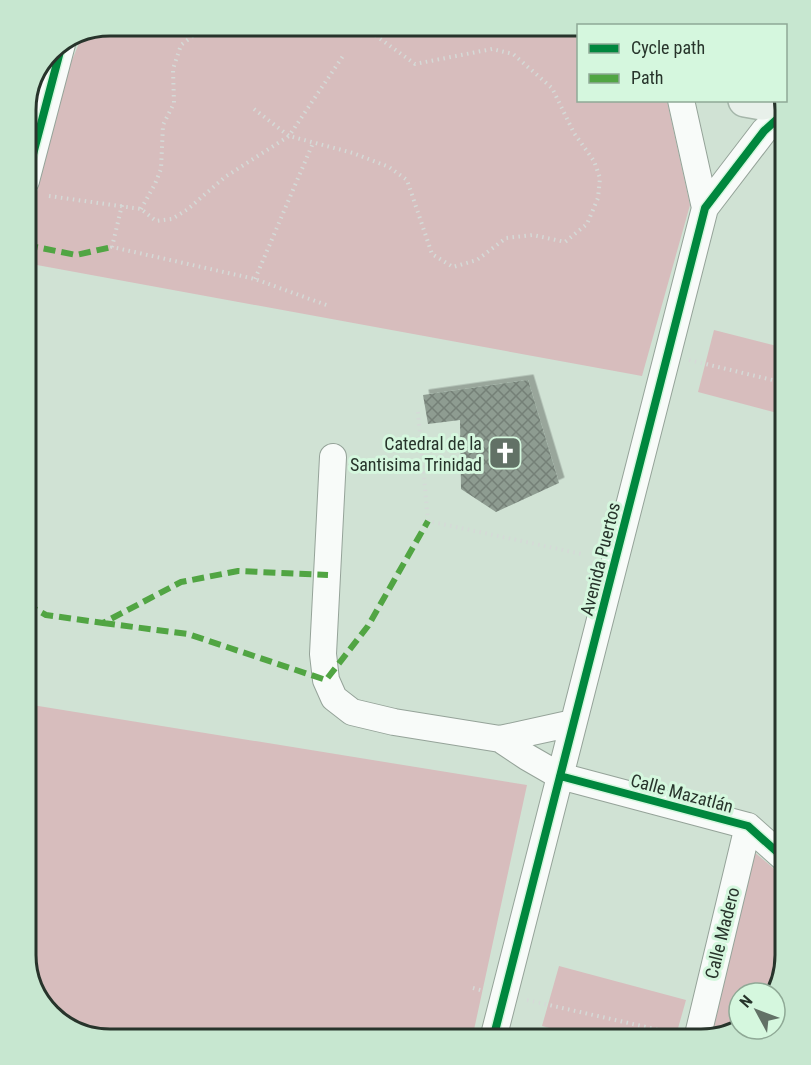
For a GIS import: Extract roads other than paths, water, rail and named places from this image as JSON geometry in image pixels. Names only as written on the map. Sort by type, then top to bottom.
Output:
[{"type":"street","points":[[36,141],[56,60]]},
{"type":"street","name":"Avenida Puertos","points":[[681,102],[705,208]]},
{"type":"street","name":"Avenida Puertos","points":[[496,1029],[705,208],[764,131],[775,122]]},
{"type":"street","points":[[333,457],[323,654],[326,680],[334,698],[352,712],[394,722],[500,739],[573,723]]},
{"type":"street","name":"Calle Mazatlán","points":[[500,739],[560,776],[748,826],[775,850]]},
{"type":"street","name":"Calle Madero","points":[[699,1029],[748,826]]},
{"type":"place","name":"Catedral de la Santisima Trinidad","points":[[505,453]]}]
